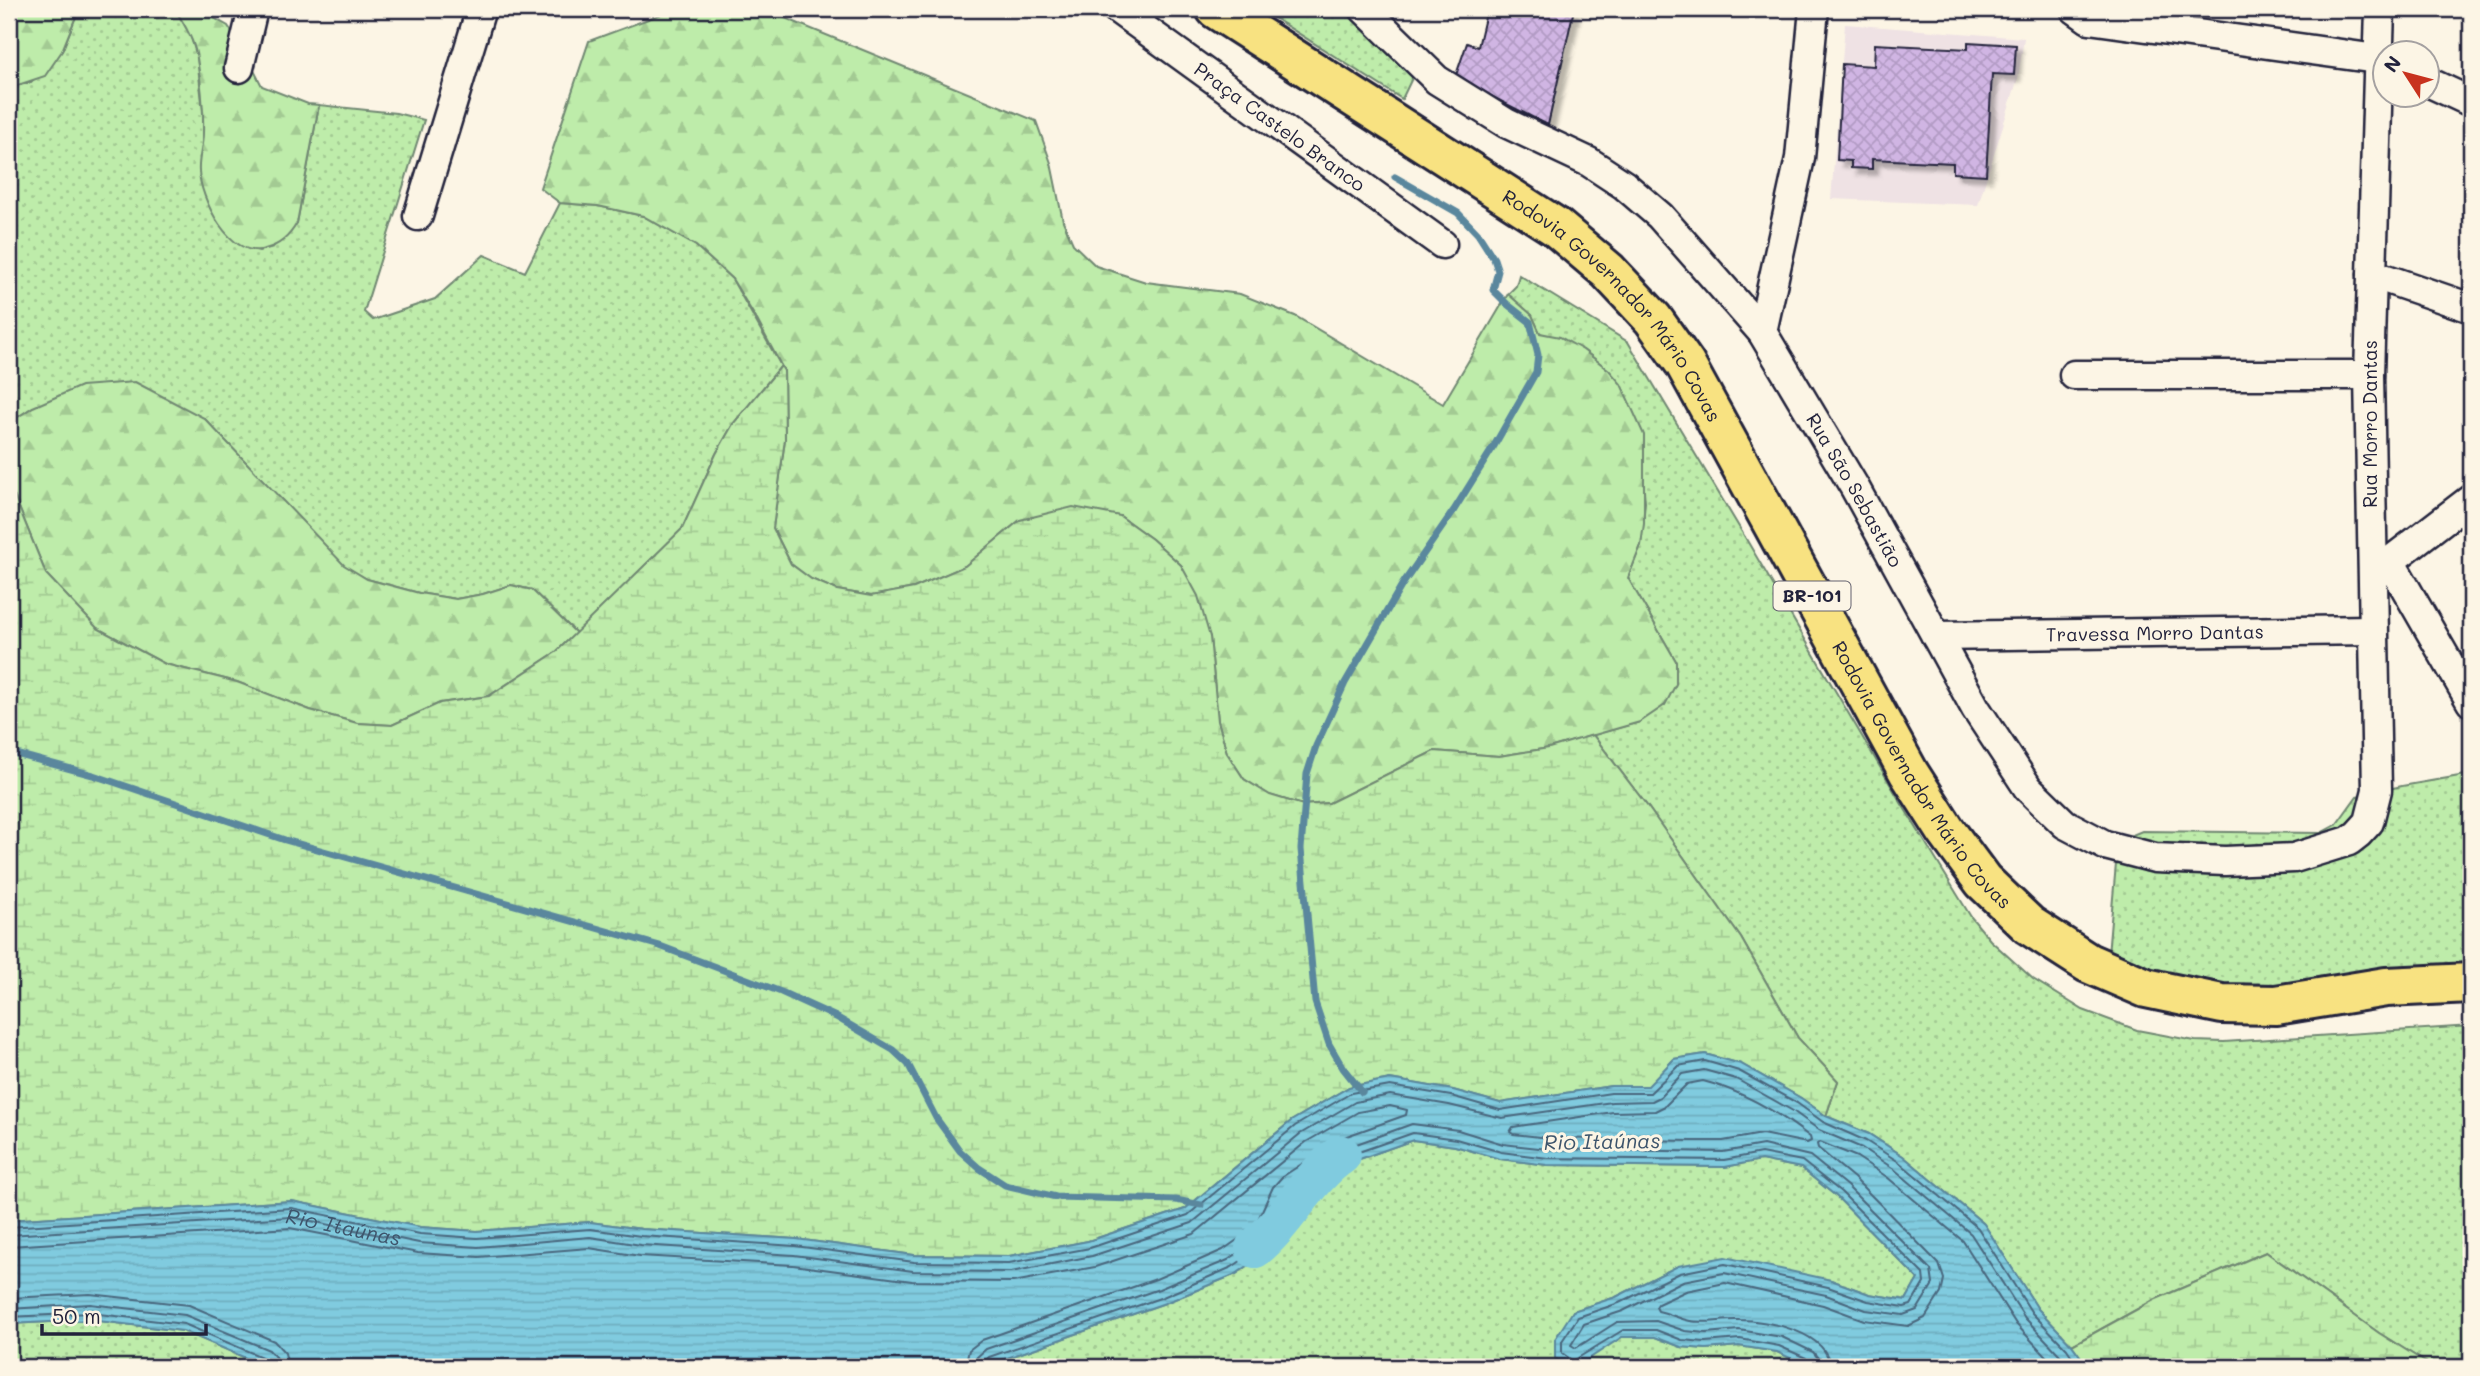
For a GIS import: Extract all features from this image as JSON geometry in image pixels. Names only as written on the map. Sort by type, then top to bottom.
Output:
[{"type":"highway","name":"Rodovia Governador Mário Covas","points":[[1216,9],[1556,227],[1608,271],[1653,319],[1685,364],[1909,773],[1946,831],[1983,881],[2029,925],[2088,963],[2146,988],[2222,1004],[2276,1005],[2386,987],[2471,983]]},
{"type":"street","points":[[239,68],[253,9]]},
{"type":"street","points":[[418,216],[481,9]]},
{"type":"street","name":"Praça Castelo Branco","points":[[1118,9],[1442,244]]},
{"type":"street","name":"Rua São Sebastião","points":[[1364,9],[1437,80],[1506,123],[1589,162],[1624,185],[1660,216],[1762,332],[1855,488],[1976,709],[2028,788],[2065,824],[2105,845],[2155,858],[2225,861],[2294,858],[2349,841],[2358,834]]},
{"type":"street","points":[[1762,332],[1800,158],[1815,9]]},
{"type":"street","points":[[2075,9],[2089,19],[2372,60]]},
{"type":"street","name":"Rua Morro Dantas","points":[[2380,9],[2381,38]]},
{"type":"street","points":[[2442,89],[2471,102]]},
{"type":"street","name":"Rua Morro Dantas","points":[[2358,834],[2368,822],[2377,790],[2374,630],[2381,568],[2369,375],[2379,108]]},
{"type":"street","points":[[2372,274],[2471,308]]},
{"type":"street","points":[[2074,375],[2369,375]]},
{"type":"street","points":[[2471,499],[2381,568],[2471,702]]},
{"type":"street","name":"Travessa Morro Dantas","points":[[1936,636],[2374,630]]},
{"type":"shaded area","points":[[1845,24],[2024,38],[2018,78],[1978,205],[1831,199]]},
{"type":"green space","points":[[9,9],[79,9],[62,51],[45,76],[9,88]]},
{"type":"green space","points":[[79,9],[175,9],[190,34],[197,57],[203,135],[238,244],[259,251],[273,247],[297,223],[319,105],[396,113],[424,120],[364,312],[373,320],[435,299],[484,255],[525,272],[560,203],[598,206],[643,216],[696,246],[732,279],[781,366],[733,424],[716,454],[682,529],[576,633],[532,590],[511,585],[456,599],[419,593],[367,579],[344,566],[204,418],[33,407],[9,423],[9,88],[31,82],[62,51]]},
{"type":"green space","points":[[175,9],[198,9],[228,26],[262,86],[308,104],[319,105],[297,223],[284,240],[265,249],[252,250],[229,236],[219,224],[205,196],[199,171],[203,115],[196,51]]},
{"type":"green space","points":[[675,9],[763,9],[1036,121],[1051,163],[1063,221],[1073,244],[1096,266],[1146,282],[1240,294],[1295,316],[1443,404],[1508,294],[1532,315],[1540,333],[1560,337],[1609,370],[1621,384],[1644,435],[1644,524],[1641,545],[1628,578],[1676,661],[1676,684],[1665,705],[1640,722],[1549,748],[1499,756],[1434,751],[1329,803],[1303,805],[1269,795],[1244,779],[1227,753],[1218,721],[1210,637],[1181,565],[1152,539],[1120,516],[1020,520],[965,566],[914,588],[871,596],[837,590],[811,579],[791,564],[773,528],[785,439],[784,371],[732,279],[696,246],[643,216],[598,206],[560,203],[540,188],[589,41]]},
{"type":"green space","points":[[1260,9],[1351,9],[1414,74],[1402,99]]},
{"type":"green space","points":[[1519,275],[1628,342],[1971,917],[1990,940],[2033,979],[2083,1010],[2137,1030],[2195,1041],[2224,1042],[2471,1026],[2471,1367],[2433,1367],[2379,1333],[2266,1252],[2154,1300],[2072,1345],[2038,1309],[1983,1223],[1903,1156],[1869,1134],[1826,1116],[1838,1081],[1798,1038],[1741,938],[1593,735],[1640,722],[1676,661],[1628,578],[1641,545],[1645,502],[1643,480],[1609,370],[1583,350],[1540,333],[1532,315],[1508,294],[1516,286]]},
{"type":"green space","points":[[781,366],[784,371],[785,439],[773,528],[791,564],[811,579],[837,590],[871,596],[914,588],[965,566],[1020,520],[1073,507],[1120,516],[1152,539],[1181,565],[1198,596],[1210,637],[1218,721],[1227,753],[1244,779],[1270,795],[1303,805],[1329,803],[1434,751],[1499,756],[1549,748],[1593,735],[1741,938],[1798,1038],[1838,1081],[1826,1116],[1801,1098],[1741,1064],[1705,1054],[1674,1059],[1649,1086],[1611,1086],[1500,1103],[1453,1090],[1390,1079],[1349,1087],[1291,1121],[1185,1209],[1088,1241],[1009,1256],[914,1255],[796,1239],[642,1229],[590,1222],[477,1231],[420,1227],[292,1201],[9,1220],[9,483],[46,574],[97,628],[165,664],[237,682],[310,710],[357,723],[392,725],[440,703],[489,696],[556,652],[682,529],[716,454],[733,424]]},
{"type":"green space","points":[[135,382],[204,418],[344,565],[367,579],[419,593],[456,599],[511,585],[532,590],[576,633],[556,652],[489,696],[440,703],[392,725],[357,723],[310,710],[237,682],[165,664],[97,628],[46,574],[9,483],[9,423],[33,407],[81,386]]},
{"type":"green space","points":[[2471,774],[2471,974],[2307,993],[2182,988],[2108,955],[2118,841],[2142,831],[2321,833],[2336,825],[2357,796]]},
{"type":"green space","points":[[1413,1140],[1455,1146],[1500,1159],[1547,1165],[1725,1167],[1761,1160],[1801,1168],[1837,1197],[1918,1279],[1906,1300],[1869,1294],[1831,1280],[1678,1266],[1616,1297],[1573,1311],[1555,1358],[1568,1367],[981,1367],[1165,1303],[1236,1274],[1276,1246],[1296,1198],[1354,1161]]},
{"type":"green space","points":[[2266,1252],[2379,1333],[2433,1367],[2088,1367],[2072,1345],[2154,1300]]},
{"type":"green space","points":[[90,1320],[183,1331],[273,1367],[9,1367],[9,1324]]},
{"type":"green space","points":[[1622,1337],[1655,1337],[1681,1347],[1706,1349],[1739,1346],[1777,1352],[1810,1367],[1572,1367]]},
{"type":"water","points":[[1705,1054],[1741,1064],[1801,1098],[1826,1116],[1869,1134],[1903,1156],[1984,1224],[2038,1309],[2072,1345],[2088,1367],[1810,1367],[1777,1352],[1739,1346],[1706,1349],[1681,1347],[1655,1337],[1622,1337],[1581,1364],[1568,1367],[1555,1358],[1555,1339],[1573,1311],[1616,1297],[1678,1266],[1725,1257],[1831,1280],[1869,1294],[1906,1300],[1918,1279],[1837,1197],[1801,1168],[1761,1160],[1725,1167],[1547,1165],[1500,1159],[1455,1146],[1413,1140],[1354,1161],[1297,1198],[1276,1246],[1236,1274],[1165,1303],[981,1367],[273,1367],[183,1331],[90,1320],[9,1324],[9,1220],[292,1201],[420,1227],[477,1231],[590,1222],[642,1229],[796,1239],[914,1255],[1009,1256],[1088,1241],[1185,1209],[1291,1121],[1349,1087],[1390,1079],[1453,1090],[1500,1103],[1611,1086],[1648,1086],[1674,1059]]},
{"type":"building","points":[[1487,9],[1574,9],[1548,125],[1455,78],[1467,43],[1478,47]]},
{"type":"building","points":[[1968,42],[2016,45],[2014,75],[1992,74],[1986,175],[1953,173],[1953,163],[1872,159],[1872,169],[1851,168],[1851,161],[1837,160],[1842,64],[1874,66],[1875,44],[1968,49]]},
{"type":"waterway","points":[[1362,1092],[1329,1044],[1315,1002],[1301,849],[1307,774],[1316,746],[1345,683],[1402,585],[1494,446],[1536,372],[1538,355],[1530,322],[1493,290],[1498,271],[1494,259],[1478,234],[1458,213],[1395,177]]},
{"type":"waterway","points":[[9,752],[93,775],[285,840],[660,946],[781,992],[836,1017],[893,1050],[908,1064],[936,1118],[960,1151],[979,1168],[1005,1185],[1056,1197],[1176,1200],[1201,1205]]},
{"type":"waterway","name":"Rio Itaúnas","points":[[1255,1248],[1329,1164],[1341,1155]]}]
